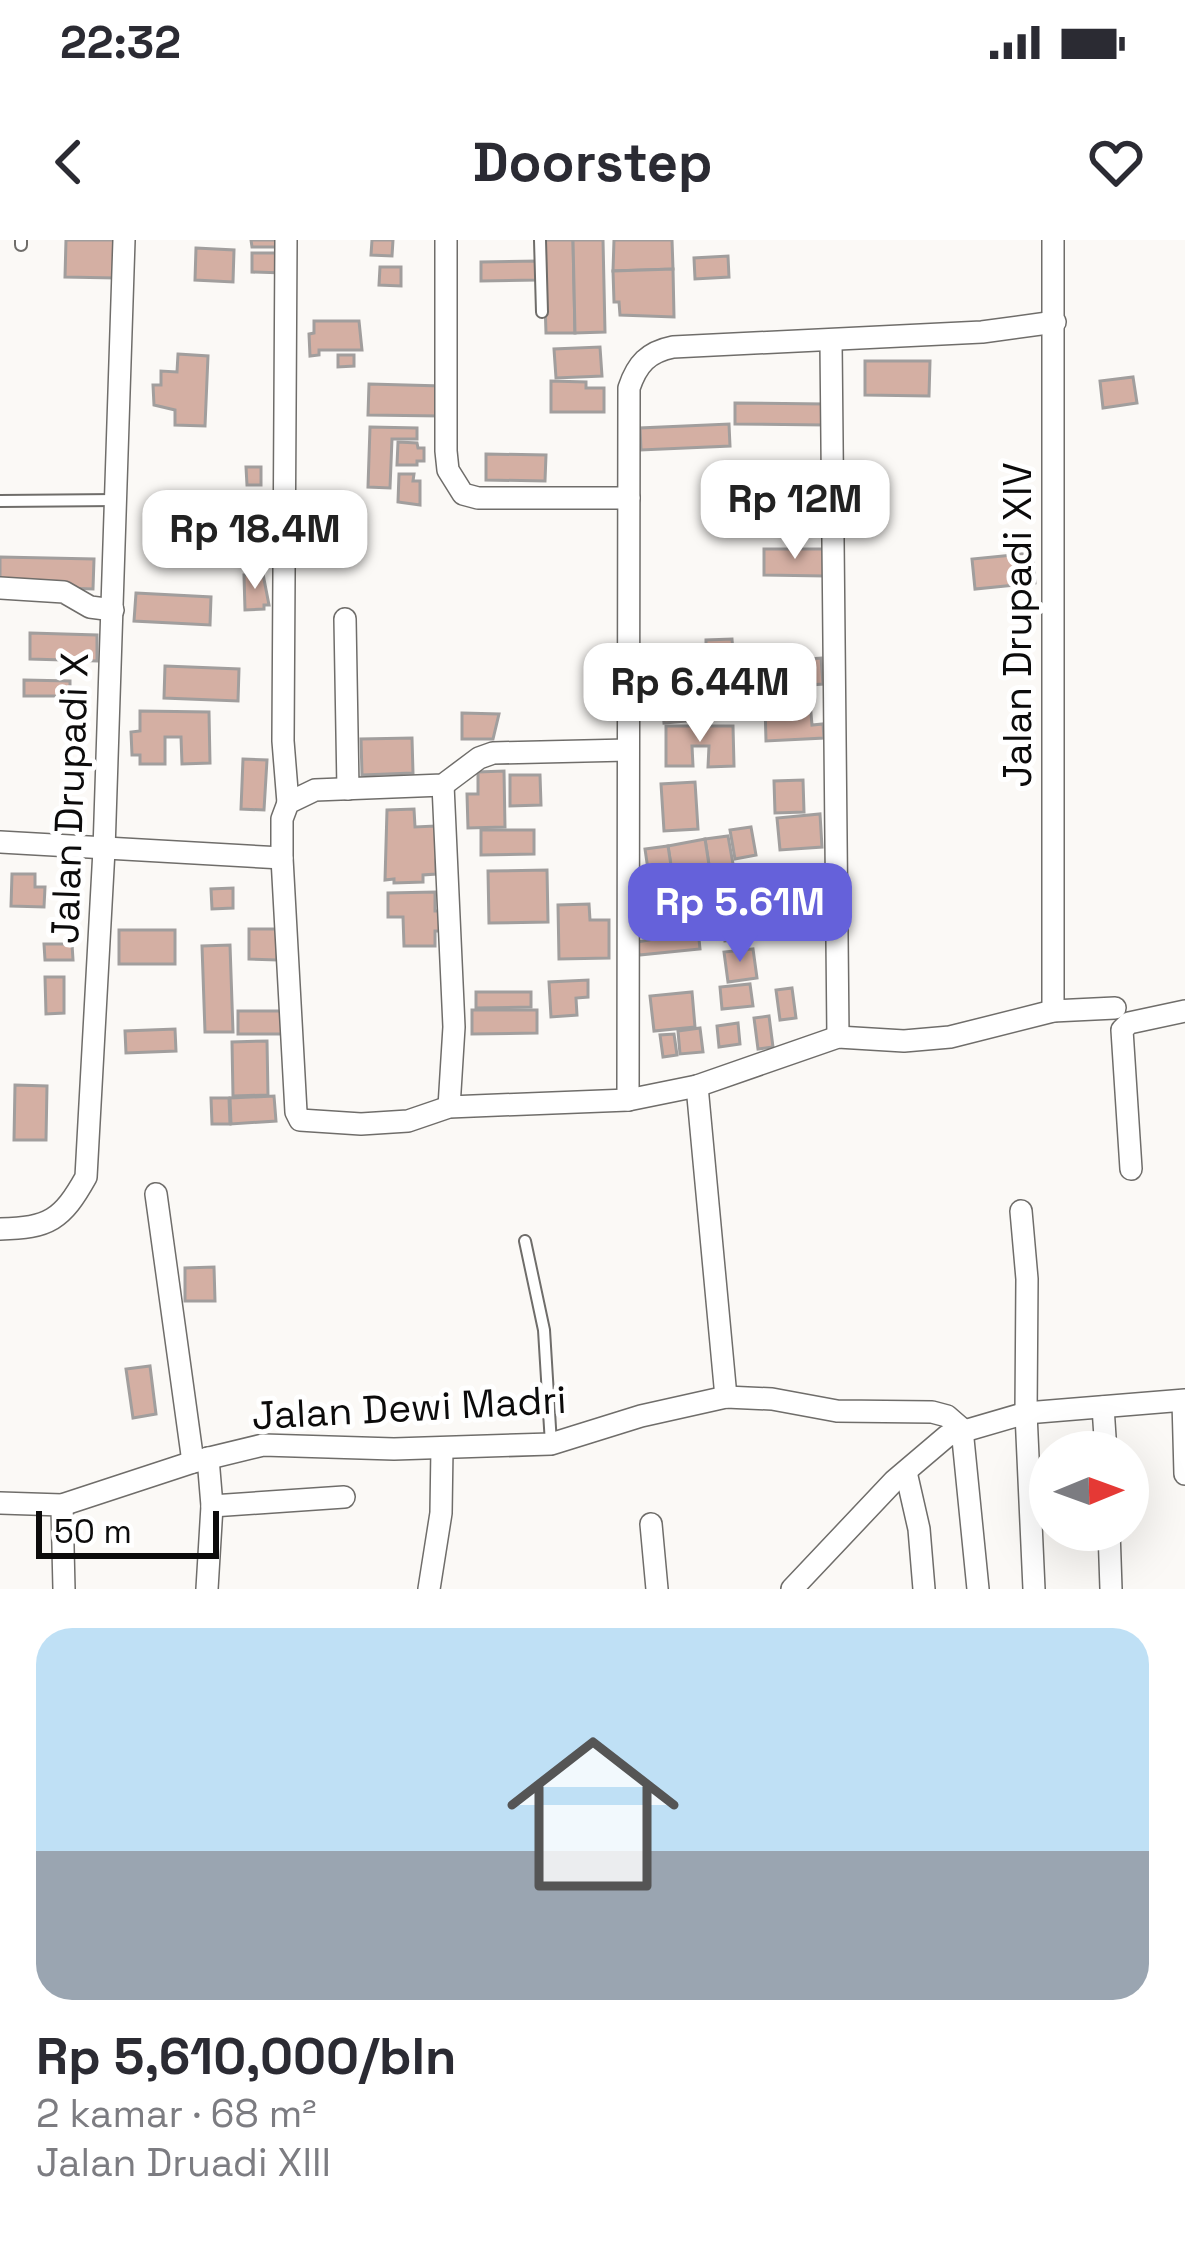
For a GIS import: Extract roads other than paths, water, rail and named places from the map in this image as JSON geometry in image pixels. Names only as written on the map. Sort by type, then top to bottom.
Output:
[{"type":"street","name":"Jalan Drupadi X","points":[[0,1229],[51,1223],[86,1177],[104,850],[124,240]]},
{"type":"street","points":[[286,240],[283,689],[288,803],[282,818],[282,858],[300,1120],[361,1124],[408,1121],[449,1107],[628,1100],[697,1086],[838,1037],[904,1041],[950,1037],[1053,1011],[1115,1008]]},
{"type":"street","points":[[446,240],[446,451],[454,482],[463,494],[478,498],[629,498]]},
{"type":"street","name":"Jalan Drupadi XIV","points":[[1053,240],[1053,1011]]},
{"type":"street","points":[[628,1100],[629,388],[635,370],[645,358],[673,346],[831,342],[1054,322]]},
{"type":"street","points":[[831,342],[838,1037]]},
{"type":"street","points":[[0,589],[64,592],[90,607],[113,610]]},
{"type":"street","points":[[345,619],[348,789]]},
{"type":"street","points":[[288,803],[315,790],[443,785],[493,753],[628,750]]},
{"type":"street","points":[[443,785],[454,1027],[449,1107]]},
{"type":"street","points":[[0,842],[282,858]]},
{"type":"street","points":[[1131,1169],[1124,1027],[1185,1011]]},
{"type":"street","points":[[697,1086],[726,1397]]},
{"type":"street","points":[[156,1194],[200,1460],[212,1506],[206,1589]]},
{"type":"street","points":[[1021,1210],[1027,1279],[1026,1413],[1034,1589]]},
{"type":"street","name":"Jalan Dewi Madri","points":[[0,1503],[62,1505],[200,1460],[263,1445],[442,1448],[551,1444],[641,1416],[726,1397],[772,1399],[837,1411],[932,1412],[947,1416],[962,1430]]},
{"type":"street","points":[[791,1589],[932,1447],[962,1430],[1026,1413],[1184,1400],[1185,1474]]},
{"type":"street","points":[[1103,1407],[1105,1431]]},
{"type":"street","points":[[962,1430],[978,1589]]},
{"type":"street","points":[[429,1589],[441,1513],[442,1448]]},
{"type":"street","points":[[906,1472],[919,1529],[924,1589]]},
{"type":"street","points":[[212,1506],[344,1497]]},
{"type":"street","points":[[62,1505],[64,1589]]},
{"type":"street","points":[[651,1524],[657,1589]]},
{"type":"street","points":[[1110,1551],[1111,1589]]},
{"type":"lane","points":[[540,240],[542,312]]},
{"type":"lane","points":[[0,501],[117,500]]},
{"type":"lane","points":[[525,1241],[544,1330],[551,1444]]}]
